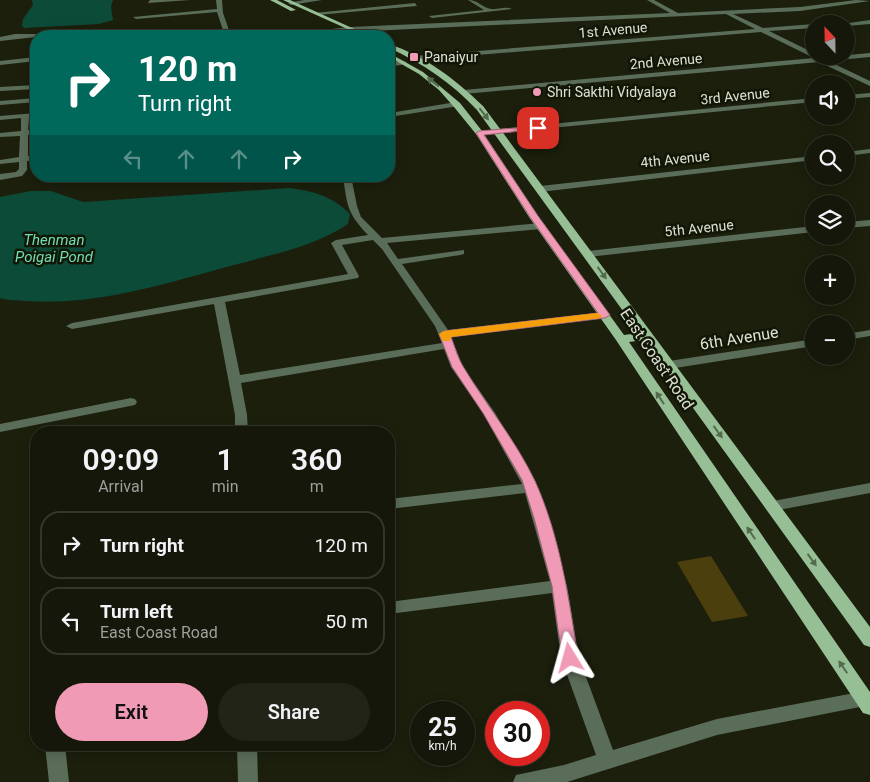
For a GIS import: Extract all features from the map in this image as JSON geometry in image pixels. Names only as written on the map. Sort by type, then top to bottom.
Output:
[{"type":"main road","points":[[273,0],[302,15],[338,27]]},
{"type":"main road","points":[[288,1],[317,13],[343,30]]},
{"type":"main road","name":"East Coast Road","points":[[395,50],[410,60],[456,104],[479,133],[541,226],[605,315],[867,703]]},
{"type":"main road","name":"East Coast Road","points":[[395,56],[410,60],[440,73],[464,92],[480,108],[870,640]]},
{"type":"main road","points":[[621,339],[647,336]]},
{"type":"street","points":[[150,2],[187,0]]},
{"type":"street","points":[[219,0],[226,30]]},
{"type":"street","points":[[288,1],[319,0]]},
{"type":"street","points":[[472,0],[490,11]]},
{"type":"street","points":[[650,0],[676,14]]},
{"type":"street","points":[[338,27],[350,29],[727,13],[800,8],[868,0]]},
{"type":"street","points":[[419,8],[438,24]]},
{"type":"street","points":[[317,13],[419,8],[490,11],[508,9]]},
{"type":"street","points":[[136,17],[220,10]]},
{"type":"street","points":[[727,13],[805,52]]},
{"type":"street","points":[[315,30],[375,21]]},
{"type":"street","points":[[855,23],[870,22]]},
{"type":"street","name":"1st Avenue","points":[[395,64],[410,60],[805,27]]},
{"type":"street","points":[[0,39],[30,36]]},
{"type":"street","name":"2nd Avenue","points":[[855,56],[870,55]]},
{"type":"street","name":"2nd Avenue","points":[[464,92],[805,58]]},
{"type":"street","points":[[0,62],[30,60]]},
{"type":"street","points":[[832,65],[870,84]]},
{"type":"street","points":[[0,89],[30,87]]},
{"type":"street","points":[[855,96],[870,95]]},
{"type":"street","points":[[0,104],[30,101]]},
{"type":"street","name":"3rd Avenue","points":[[479,133],[805,101]]},
{"type":"street","points":[[395,111],[456,104]]},
{"type":"street","points":[[0,118],[30,115]]},
{"type":"street","points":[[0,177],[21,172],[25,116]]},
{"type":"street","points":[[0,135],[30,132]]},
{"type":"street","points":[[855,153],[870,151]]},
{"type":"street","points":[[0,162],[30,158]]},
{"type":"street","name":"4th Avenue","points":[[540,189],[805,159]]},
{"type":"street","points":[[348,182],[352,206],[357,218],[378,239],[423,300],[446,340],[457,367],[508,444],[530,488],[541,518],[559,586],[570,658],[608,761]]},
{"type":"street","points":[[855,224],[870,223]]},
{"type":"street","points":[[72,326],[354,276],[336,243],[541,226]]},
{"type":"street","name":"5th Avenue","points":[[588,254],[805,230]]},
{"type":"street","points":[[396,262],[460,252]]},
{"type":"street","points":[[219,300],[241,415],[241,426]]},
{"type":"street","points":[[234,380],[446,340],[605,315]]},
{"type":"street","points":[[855,336],[870,333]]},
{"type":"street","name":"6th Avenue","points":[[669,365],[805,343]]},
{"type":"street","points":[[0,428],[132,402]]},
{"type":"street","points":[[395,503],[530,488]]},
{"type":"street","points":[[773,506],[870,488]]},
{"type":"street","points":[[395,607],[559,586]]},
{"type":"street","points":[[523,782],[564,774],[675,738],[717,727],[867,703]]},
{"type":"street","points":[[56,751],[59,782]]},
{"type":"street","points":[[247,751],[248,782]]},
{"type":"water","points":[[32,0],[113,0],[111,7],[113,20],[99,24],[24,28],[22,26],[23,19],[33,5]]},
{"type":"water","name":"Thenman Poigai Pond","points":[[289,188],[322,195],[336,203],[350,214],[348,224],[321,239],[293,249],[132,292],[105,297],[53,302],[6,300],[0,298],[0,197],[31,191],[51,191],[83,202]]},
{"type":"building","points":[[711,556],[748,616],[712,622],[677,562]]},
{"type":"slow traffic","points":[[446,339],[444,334],[597,316]]},
{"type":"place","name":"Panaiyur","points":[[414,57]]},
{"type":"place","name":"Shri Sakthi Vidyalaya","points":[[537,92]]},
{"type":"route","points":[[538,128],[479,133],[534,217],[605,315],[444,334],[457,367],[489,413],[528,480],[541,518],[559,586],[570,658]]}]
